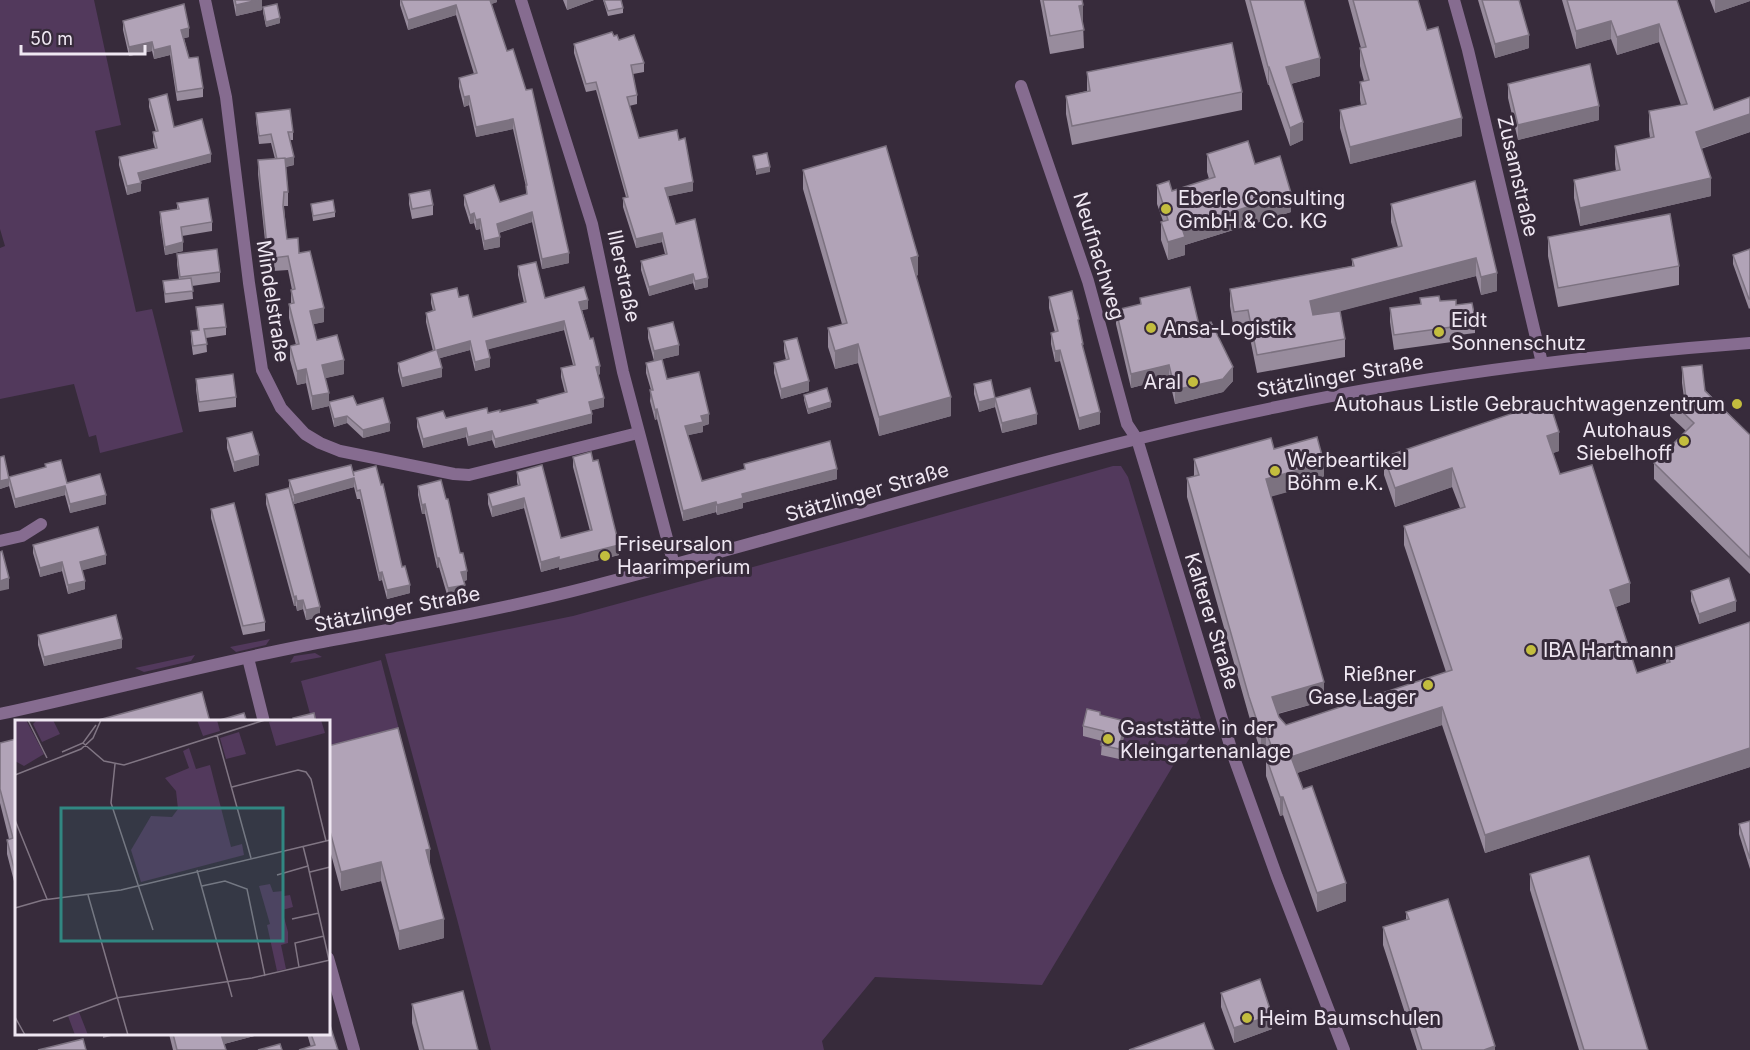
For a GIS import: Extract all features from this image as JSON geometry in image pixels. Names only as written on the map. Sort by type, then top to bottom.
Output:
[{"type":"street","name":"Mindelstraße","points":[[205,0],[226,97],[262,370],[281,408],[305,434],[340,451],[469,475],[639,433]]},
{"type":"street","name":"Illerstraße","points":[[521,0],[592,224],[623,372],[675,565]]},
{"type":"street","name":"Zusamstraße","points":[[1454,0],[1468,50],[1542,363]]},
{"type":"street","name":"Neufnachweg","points":[[1022,86],[1088,281],[1127,424],[1137,439]]},
{"type":"street","name":"Stätzlinger Straße","points":[[0,714],[248,658],[511,607],[675,565],[1137,439],[1315,399],[1542,363],[1750,343]]},
{"type":"street","name":"Kalterer Straße","points":[[1137,439],[1233,755],[1344,1050]]},
{"type":"street","points":[[0,542],[22,536],[41,524]]},
{"type":"street","points":[[248,658],[264,720]]},
{"type":"street","points":[[330,965],[354,1050]]},
{"type":"shaded area","points":[[0,0],[94,0],[121,125],[95,131],[136,312],[152,309],[183,432],[100,453],[96,435],[89,437],[74,384],[0,399],[0,248],[5,246],[0,229]]},
{"type":"shaded area","points":[[1113,466],[1121,466],[1128,477],[1201,719],[1042,985],[875,977],[822,1041],[824,1050],[491,1050],[385,654],[573,616]]},
{"type":"shaded area","points":[[270,639],[266,645],[236,652],[230,647]]},
{"type":"shaded area","points":[[315,653],[322,657],[290,663],[294,656]]},
{"type":"shaded area","points":[[195,655],[191,661],[144,672],[135,668]]},
{"type":"shaded area","points":[[381,660],[403,745],[330,764],[330,720],[312,720],[301,681]]},
{"type":"building","points":[[235,0],[258,0],[236,5]]},
{"type":"building","points":[[401,0],[490,0],[507,51],[513,49],[526,90],[532,89],[569,253],[542,259],[532,212],[497,224],[500,237],[484,241],[480,219],[476,220],[474,213],[470,215],[464,195],[494,185],[500,202],[527,194],[513,119],[476,127],[469,96],[464,97],[459,78],[477,73],[456,5],[408,20]]},
{"type":"building","points":[[604,0],[621,0],[623,8],[608,11]]},
{"type":"building","points":[[1043,0],[1082,0],[1083,5],[1079,6],[1084,30],[1050,36]]},
{"type":"building","points":[[1250,0],[1304,0],[1320,58],[1286,67],[1303,122],[1290,128],[1268,67]]},
{"type":"building","points":[[1353,0],[1418,0],[1427,30],[1438,27],[1462,118],[1350,147],[1340,110],[1366,104],[1360,82],[1369,80],[1360,48],[1366,47]]},
{"type":"building","points":[[1482,0],[1519,0],[1529,35],[1495,44]]},
{"type":"building","points":[[1567,0],[1677,0],[1714,110],[1750,97],[1750,114],[1696,132],[1711,178],[1580,208],[1574,180],[1620,170],[1615,146],[1654,137],[1649,111],[1687,104],[1659,24],[1617,37],[1611,21],[1576,31]]},
{"type":"building","points":[[184,4],[189,28],[181,30],[189,58],[198,57],[203,88],[177,92],[170,46],[154,50],[152,42],[129,47],[123,21]]},
{"type":"building","points":[[277,4],[280,18],[266,22],[263,7]]},
{"type":"building","points":[[612,32],[619,40],[634,35],[644,63],[631,65],[637,95],[627,97],[639,138],[677,130],[679,140],[685,138],[693,182],[665,188],[676,224],[695,219],[708,278],[695,281],[693,274],[649,287],[641,261],[667,254],[662,233],[636,239],[623,198],[628,197],[596,82],[586,84],[574,44]]},
{"type":"building","points":[[1232,43],[1242,92],[1072,126],[1066,96],[1090,91],[1087,72]]},
{"type":"building","points":[[1590,64],[1599,106],[1518,125],[1508,84]]},
{"type":"building","points":[[167,94],[174,127],[202,119],[211,154],[138,173],[141,183],[127,186],[119,157],[157,148],[153,132],[158,131],[149,99]]},
{"type":"building","points":[[290,109],[293,132],[288,132],[294,157],[277,159],[271,134],[259,136],[256,113]]},
{"type":"building","points":[[1248,141],[1255,164],[1280,156],[1291,193],[1182,228],[1185,237],[1168,242],[1161,222],[1168,220],[1157,185],[1169,181],[1172,191],[1215,177],[1207,154]]},
{"type":"building","points":[[886,146],[918,256],[911,258],[951,397],[879,417],[858,344],[835,351],[828,328],[847,323],[803,170]]},
{"type":"building","points":[[767,153],[770,167],[756,170],[753,156]]},
{"type":"building","points":[[285,158],[288,192],[284,192],[283,206],[287,239],[298,238],[299,253],[310,251],[324,308],[310,311],[317,340],[337,335],[344,360],[322,365],[329,393],[312,396],[306,369],[297,371],[290,346],[299,344],[289,304],[294,303],[291,290],[295,289],[288,256],[273,258],[272,255],[268,256],[258,160]]},
{"type":"building","points":[[1475,181],[1497,273],[1481,277],[1476,258],[1310,301],[1313,315],[1340,311],[1345,339],[1257,355],[1248,310],[1234,312],[1230,289],[1354,266],[1352,259],[1402,246],[1391,204]]},
{"type":"building","points":[[430,190],[433,205],[412,209],[409,194]]},
{"type":"building","points":[[208,198],[212,222],[181,227],[183,242],[165,247],[160,212],[179,209],[177,203]]},
{"type":"building","points":[[333,200],[335,212],[313,216],[311,204]]},
{"type":"building","points":[[1670,214],[1679,266],[1558,288],[1548,237]]},
{"type":"building","points":[[217,249],[220,272],[180,277],[177,254]]},
{"type":"building","points":[[1750,249],[1750,299],[1749,299],[1733,255]]},
{"type":"building","points":[[536,262],[545,298],[584,287],[588,300],[579,302],[590,339],[593,338],[600,366],[596,367],[604,398],[589,402],[592,414],[495,439],[492,431],[468,437],[466,428],[423,439],[417,418],[443,411],[446,418],[487,408],[488,413],[500,410],[500,412],[538,403],[537,400],[567,392],[561,368],[575,365],[564,321],[486,341],[490,358],[475,362],[470,341],[437,350],[442,368],[402,378],[398,363],[435,350],[426,313],[435,310],[431,294],[457,288],[459,297],[468,295],[473,317],[526,302],[518,266]]},
{"type":"building","points":[[191,278],[193,291],[165,294],[163,281]]},
{"type":"building","points":[[1190,287],[1199,325],[1211,322],[1233,367],[1223,379],[1175,390],[1169,365],[1131,374],[1116,310],[1141,304],[1140,298]]},
{"type":"building","points":[[1072,291],[1082,344],[1100,412],[1079,418],[1060,350],[1055,351],[1051,333],[1058,331],[1049,297]]},
{"type":"building","points":[[1439,296],[1440,301],[1456,300],[1456,305],[1472,303],[1475,318],[1458,320],[1459,326],[1394,335],[1390,308],[1421,304],[1420,298]]},
{"type":"building","points":[[223,304],[226,327],[204,329],[207,344],[193,346],[191,331],[199,330],[196,307]]},
{"type":"building","points":[[673,322],[679,345],[654,351],[648,328]]},
{"type":"building","points":[[797,338],[809,381],[781,389],[774,363],[789,359],[784,341]]},
{"type":"building","points":[[662,359],[667,379],[699,372],[709,414],[701,416],[703,422],[685,426],[702,481],[745,469],[744,464],[830,441],[837,469],[742,494],[743,498],[717,505],[716,502],[683,511],[650,390],[653,390],[646,363]]},
{"type":"building","points":[[1702,365],[1705,391],[1750,435],[1750,558],[1654,463],[1694,423],[1670,400],[1686,398],[1682,367]]},
{"type":"building","points":[[233,374],[236,397],[199,402],[196,379]]},
{"type":"building","points":[[991,380],[995,398],[979,402],[974,384]]},
{"type":"building","points":[[827,388],[831,402],[808,409],[804,395]]},
{"type":"building","points":[[1030,388],[1037,414],[1002,423],[995,398]]},
{"type":"building","points":[[353,396],[357,405],[383,398],[390,423],[363,430],[347,416],[334,419],[329,402]]},
{"type":"building","points":[[1549,401],[1559,432],[1547,436],[1560,474],[1592,465],[1630,583],[1610,590],[1637,673],[1670,662],[1666,650],[1750,622],[1750,748],[1485,835],[1442,707],[1291,757],[1303,789],[1312,786],[1346,883],[1317,893],[1283,797],[1280,797],[1266,757],[1274,754],[1266,731],[1261,733],[1249,697],[1187,478],[1199,475],[1194,459],[1271,438],[1274,449],[1317,437],[1324,463],[1266,479],[1324,682],[1272,697],[1279,717],[1286,725],[1452,670],[1404,526],[1465,507],[1452,468],[1395,488],[1384,457]]},
{"type":"building","points":[[252,432],[259,455],[234,462],[227,438]]},
{"type":"building","points":[[591,452],[593,461],[598,460],[619,545],[559,560],[559,557],[541,562],[524,498],[492,507],[488,494],[520,485],[517,472],[542,465],[561,538],[592,530],[573,457]]},
{"type":"building","points":[[4,456],[9,479],[0,481],[0,457]]},
{"type":"building","points":[[61,460],[67,483],[100,474],[106,495],[70,504],[65,486],[15,499],[9,477],[46,467],[45,464]]},
{"type":"building","points":[[351,465],[354,476],[353,472],[376,466],[381,485],[383,484],[402,567],[405,566],[410,585],[387,590],[382,572],[379,573],[360,490],[357,491],[354,478],[294,495],[289,480]]},
{"type":"building","points":[[441,480],[467,571],[461,572],[465,585],[448,588],[439,558],[437,558],[425,504],[422,505],[418,486]]},
{"type":"building","points":[[289,488],[320,607],[306,610],[303,600],[297,601],[296,596],[294,597],[266,494]]},
{"type":"building","points":[[234,503],[265,622],[243,626],[211,509]]},
{"type":"building","points":[[98,527],[106,555],[80,562],[85,581],[68,585],[62,562],[40,568],[33,545]]},
{"type":"building","points":[[2,551],[9,578],[0,581],[0,552]]},
{"type":"building","points":[[1729,578],[1736,601],[1699,614],[1691,591]]},
{"type":"building","points":[[116,615],[122,639],[44,657],[38,635]]},
{"type":"building","points":[[202,692],[209,720],[98,720]]},
{"type":"building","points":[[1087,709],[1100,712],[1100,715],[1125,721],[1119,749],[1101,745],[1104,731],[1083,726]]},
{"type":"building","points":[[244,713],[246,720],[220,720]]},
{"type":"building","points":[[314,713],[316,720],[294,720],[293,718]]},
{"type":"building","points":[[398,728],[430,849],[426,850],[444,919],[399,931],[381,862],[341,872],[330,831],[330,745]]},
{"type":"building","points":[[15,739],[15,872],[7,840],[13,838],[0,789],[0,743]]},
{"type":"building","points":[[1750,821],[1750,859],[1739,824]]},
{"type":"building","points":[[1589,856],[1648,1050],[1584,1050],[1530,874]]},
{"type":"building","points":[[1448,899],[1495,1046],[1484,1050],[1422,1050],[1383,927],[1409,919],[1406,912]]},
{"type":"building","points":[[1260,979],[1272,1015],[1234,1028],[1221,993]]},
{"type":"building","points":[[463,991],[478,1050],[424,1050],[412,1004]]},
{"type":"building","points":[[1204,1023],[1214,1050],[1129,1050]]},
{"type":"building","points":[[330,1025],[338,1050],[299,1050],[315,1045],[311,1035],[330,1035]]},
{"type":"building","points":[[173,1035],[221,1035],[226,1050],[177,1050]]},
{"type":"building","points":[[83,1039],[86,1050],[38,1050]]},
{"type":"building","points":[[280,1044],[282,1050],[258,1050]]},
{"type":"place","name":"Eberle Consulting GmbH & Co. KG","points":[[1166,209]]},
{"type":"place","name":"Ansa-Logistik","points":[[1151,328]]},
{"type":"place","name":"Eidt Sonnenschutz","points":[[1439,332]]},
{"type":"place","name":"Aral","points":[[1193,382]]},
{"type":"place","name":"Autohaus Listle Gebrauchtwagenzentrum","points":[[1737,404]]},
{"type":"place","name":"Autohaus Siebelhoff","points":[[1684,441]]},
{"type":"place","name":"Werbeartikel Böhm e.K.","points":[[1275,471]]},
{"type":"place","name":"Friseursalon Haarimperium","points":[[605,556]]},
{"type":"place","name":"IBA Hartmann","points":[[1531,650]]},
{"type":"place","name":"Rießner Gase Lager","points":[[1428,685]]},
{"type":"place","name":"Gaststätte in der Kleingartenanlage","points":[[1108,739]]},
{"type":"place","name":"Heim Baumschulen","points":[[1247,1018]]}]
